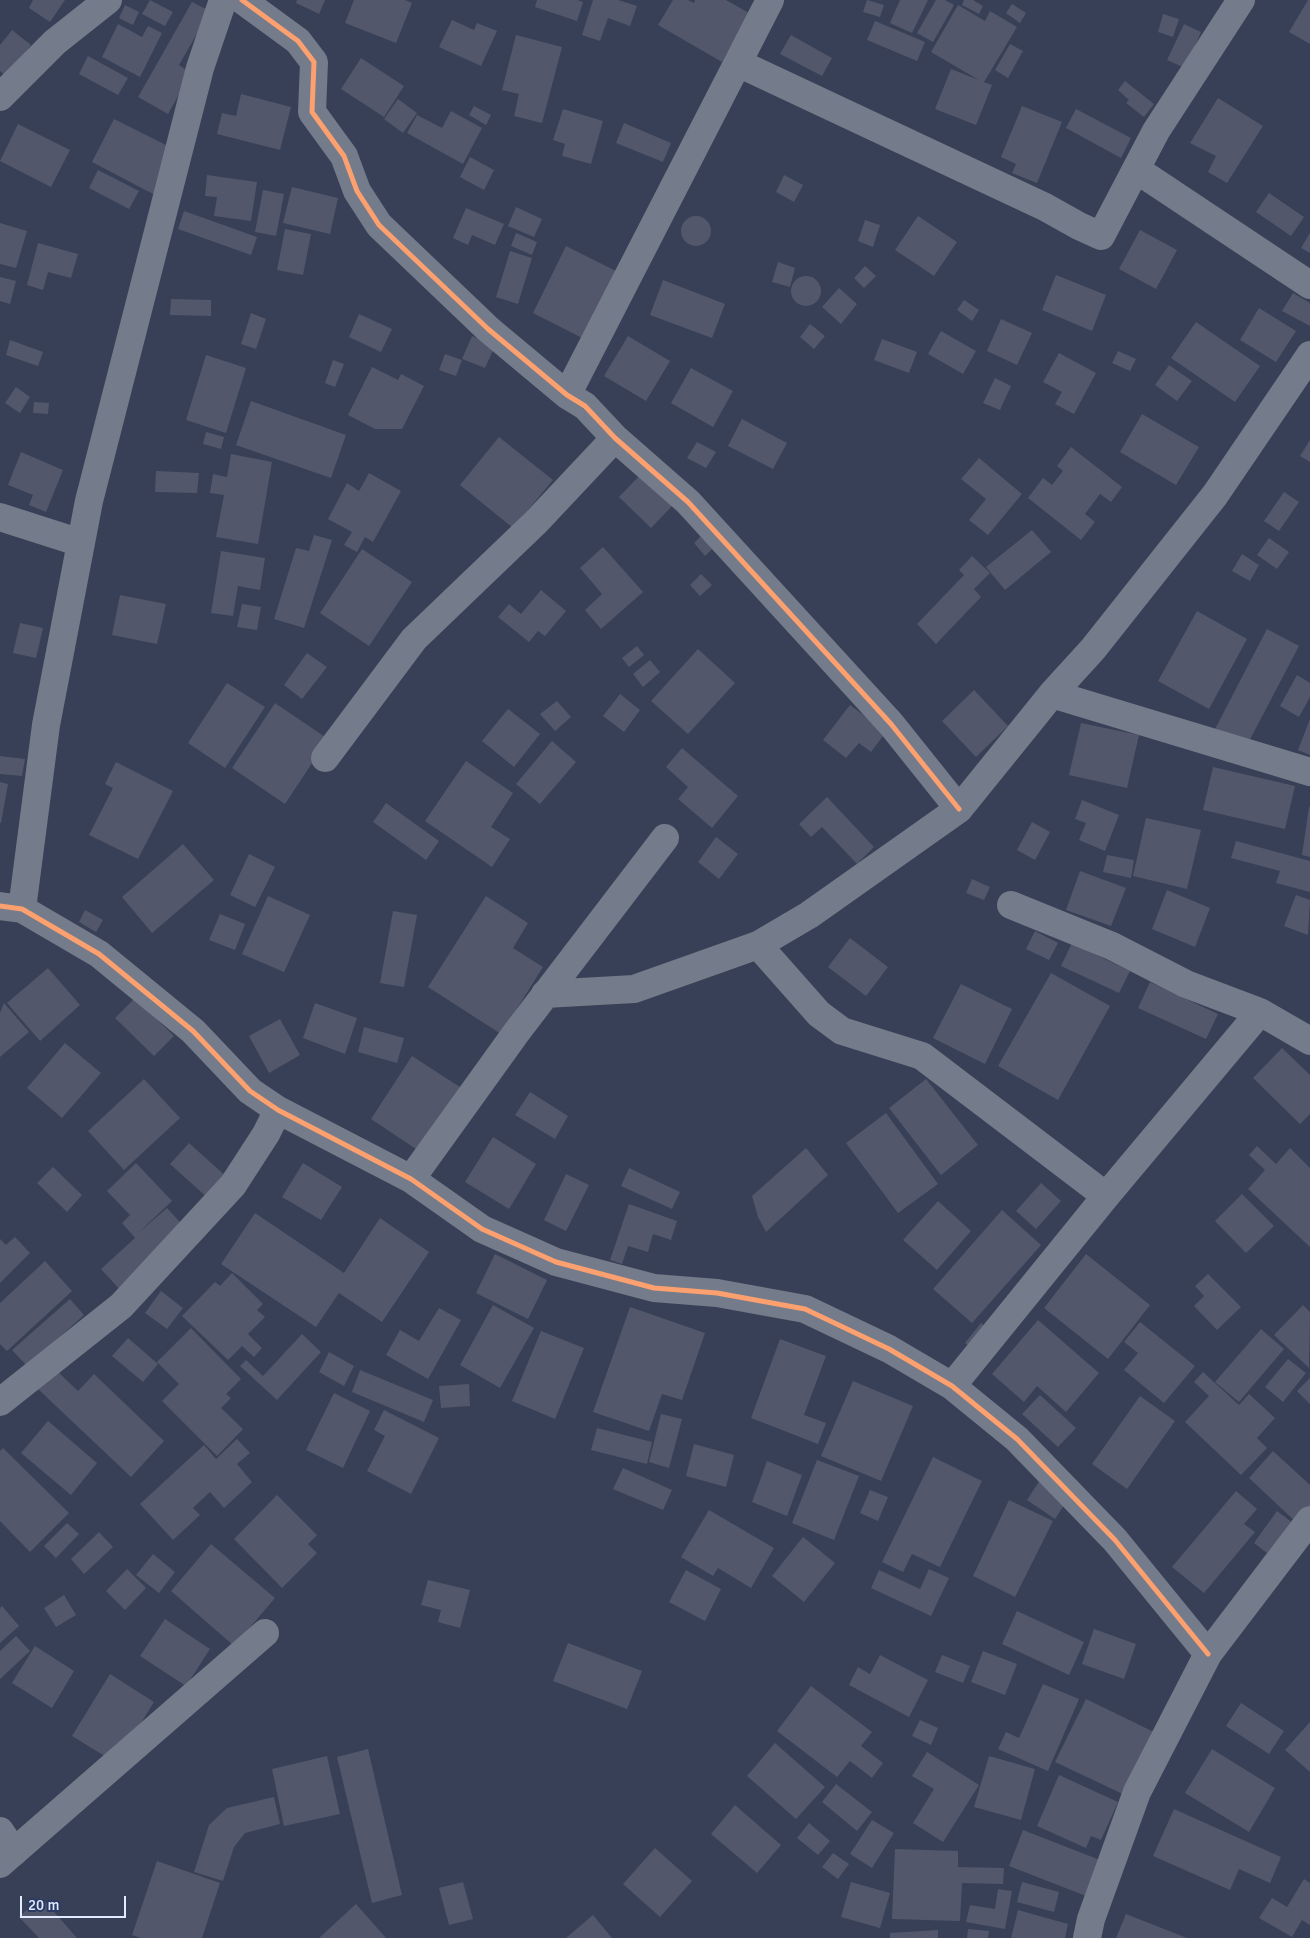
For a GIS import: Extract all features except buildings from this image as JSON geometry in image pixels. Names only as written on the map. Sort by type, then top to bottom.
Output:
[{"type":"street","points":[[0,97],[56,42],[108,0]]},
{"type":"street","points":[[223,0],[200,68],[92,492],[11,908],[99,954],[193,1031],[250,1091],[278,1110],[411,1179],[482,1228],[556,1262],[654,1288],[716,1293],[805,1309],[889,1349],[952,1386],[1017,1439],[1115,1540],[1208,1654]]},
{"type":"street","points":[[242,0],[298,41],[314,62],[312,112],[344,156],[357,191],[379,225],[488,329],[567,395],[585,406],[615,438],[688,502],[891,724],[959,809]]},
{"type":"street","points":[[567,395],[770,0]]},
{"type":"street","points":[[738,63],[1046,207],[1101,236],[1156,131],[1241,0]]},
{"type":"street","points":[[1137,170],[1310,285]]},
{"type":"street","points":[[546,994],[634,989],[758,945],[809,915],[959,809],[1052,694],[1093,649],[1215,495],[1310,355]]},
{"type":"street","points":[[325,758],[414,639],[536,522],[615,438]]},
{"type":"street","points":[[0,517],[81,543]]},
{"type":"street","points":[[1052,694],[1310,772]]},
{"type":"street","points":[[411,1179],[546,994],[666,838]]},
{"type":"street","points":[[1011,905],[1112,946],[1186,984],[1260,1012],[1310,1041]]},
{"type":"street","points":[[758,945],[819,1014],[842,1031],[922,1056],[1106,1196]]},
{"type":"street","points":[[952,1386],[1106,1196],[1260,1012]]},
{"type":"street","points":[[0,1402],[122,1306],[233,1185],[266,1134],[278,1110]]},
{"type":"street","points":[[1088,1938],[1091,1919],[1137,1792],[1208,1654],[1310,1520]]},
{"type":"street","points":[[5,1849],[265,1633]]},
{"type":"cycle path","points":[[242,0],[298,41],[314,62],[312,112],[344,156],[357,191],[379,225],[488,329],[567,395],[585,406],[615,438],[688,502],[891,724],[959,809]]},
{"type":"cycle path","points":[[0,906],[22,909],[99,954],[193,1031],[250,1091],[278,1110],[411,1179],[482,1229],[556,1262],[654,1288],[717,1293],[805,1309],[889,1349],[952,1386],[1017,1439],[1115,1540],[1208,1654]]}]
